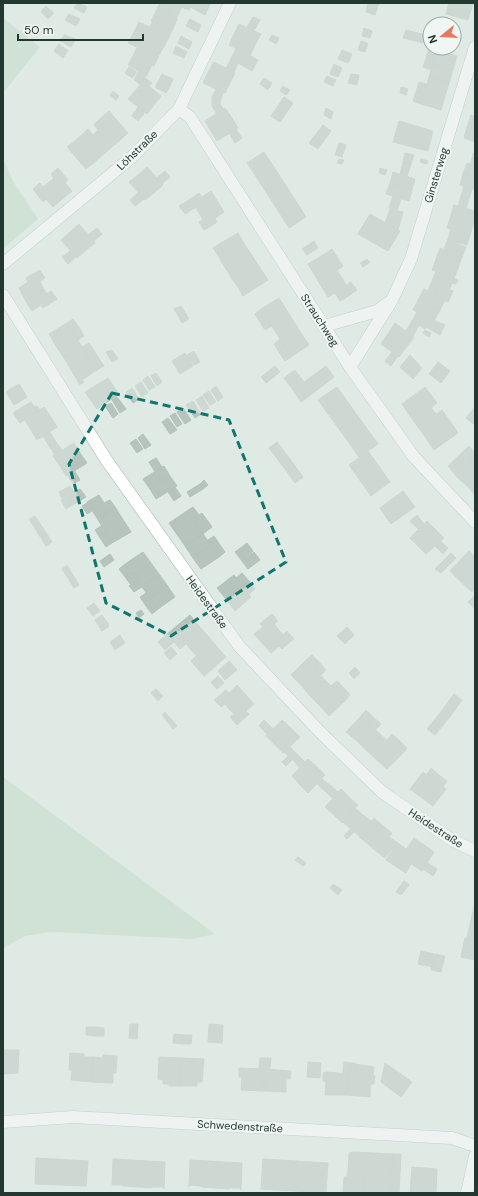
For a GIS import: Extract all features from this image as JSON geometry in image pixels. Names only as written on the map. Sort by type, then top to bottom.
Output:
[{"type":"street","name":"Löhstraße","points":[[3,264],[132,157],[179,109],[230,3]]},
{"type":"street","name":"Ginsterweg","points":[[350,367],[392,300],[411,259],[475,47]]},
{"type":"street","name":"Strauchweg","points":[[179,109],[190,117],[350,367],[414,457],[475,522]]},
{"type":"street","name":"Heidestraße","points":[[3,295],[107,461],[239,646],[321,733],[382,792],[452,840],[475,851]]},
{"type":"street","points":[[324,326],[377,311],[392,300]]},
{"type":"street","name":"Schwedenstraße","points":[[3,1122],[73,1117],[452,1138],[475,1146]]},
{"type":"street","points":[[467,1193],[475,1156]]},
{"type":"highlighted area","points":[[112,393],[229,420],[286,562],[171,636],[106,603],[69,464]]},
{"type":"green space","points":[[3,18],[40,47],[3,93]]},
{"type":"green space","points":[[3,159],[14,183],[38,219],[3,249]]},
{"type":"green space","points":[[3,777],[215,934],[191,939],[51,932],[25,936],[3,948]]},
{"type":"building","points":[[77,3],[87,7],[84,13],[74,8]]},
{"type":"building","points":[[160,3],[169,3],[174,5],[169,15],[157,9]]},
{"type":"building","points":[[175,3],[184,4],[181,9],[174,5]]},
{"type":"building","points":[[183,3],[208,3],[210,4],[205,15]]},
{"type":"building","points":[[368,3],[379,3],[375,15],[366,12]]},
{"type":"building","points":[[449,3],[473,3],[468,20],[462,18],[462,16],[446,14]]},
{"type":"building","points":[[184,4],[191,7],[189,10],[182,7]]},
{"type":"building","points":[[174,5],[181,9],[176,19],[169,15]]},
{"type":"building","points":[[46,6],[54,13],[48,19],[41,12]]},
{"type":"building","points":[[157,9],[177,19],[172,31],[151,21]]},
{"type":"building","points":[[69,14],[80,19],[76,26],[65,20]]},
{"type":"building","points":[[253,17],[260,20],[254,31],[247,27]]},
{"type":"building","points":[[190,19],[201,25],[198,32],[186,26]]},
{"type":"building","points":[[153,21],[172,31],[166,43],[146,33]]},
{"type":"building","points":[[139,22],[149,27],[146,33],[136,28]]},
{"type":"building","points":[[239,24],[261,34],[255,45],[234,34]]},
{"type":"building","points":[[136,28],[146,33],[143,39],[133,34]]},
{"type":"building","points":[[364,28],[372,31],[370,38],[362,36]]},
{"type":"building","points":[[406,30],[422,34],[422,43],[403,38]]},
{"type":"building","points":[[146,33],[166,43],[159,55],[140,45]]},
{"type":"building","points":[[133,34],[143,39],[137,47],[128,43]]},
{"type":"building","points":[[234,34],[255,45],[250,56],[229,45]]},
{"type":"building","points":[[64,35],[76,39],[71,47],[60,41]]},
{"type":"building","points":[[272,35],[279,38],[276,44],[269,40]]},
{"type":"building","points":[[181,36],[192,42],[189,49],[178,43]]},
{"type":"building","points":[[361,41],[368,43],[365,52],[358,50]]},
{"type":"building","points":[[59,44],[68,51],[63,58],[54,51]]},
{"type":"building","points":[[139,44],[159,55],[154,66],[133,56]]},
{"type":"building","points":[[176,46],[187,52],[184,58],[173,53]]},
{"type":"building","points":[[236,48],[244,52],[238,63],[231,59]]},
{"type":"building","points":[[342,50],[352,54],[348,63],[338,59]]},
{"type":"building","points":[[244,52],[258,60],[252,71],[238,63]]},
{"type":"building","points":[[133,56],[145,62],[139,71],[128,65]]},
{"type":"building","points":[[427,56],[435,56],[434,60],[426,58]]},
{"type":"building","points":[[435,56],[457,56],[453,70],[433,64]]},
{"type":"building","points":[[426,58],[434,60],[431,70],[423,67]]},
{"type":"building","points":[[231,59],[238,63],[234,72],[226,68]]},
{"type":"building","points":[[434,60],[433,64],[453,70],[449,83],[429,77]]},
{"type":"building","points":[[145,62],[152,65],[147,75],[139,71]]},
{"type":"building","points":[[214,62],[235,73],[230,83],[208,72]]},
{"type":"building","points":[[334,64],[342,68],[338,77],[330,74]]},
{"type":"building","points":[[129,67],[137,72],[132,78],[125,73]]},
{"type":"building","points":[[139,71],[147,75],[140,84],[134,80]]},
{"type":"building","points":[[208,72],[230,83],[225,93],[203,83]]},
{"type":"building","points":[[162,74],[173,79],[170,86],[159,80]]},
{"type":"building","points":[[351,74],[359,75],[357,85],[348,83]]},
{"type":"building","points":[[327,76],[336,80],[333,86],[324,82]]},
{"type":"building","points":[[429,77],[449,83],[445,96],[425,90]]},
{"type":"building","points":[[145,78],[152,83],[149,86],[143,81]]},
{"type":"building","points":[[264,78],[272,83],[268,90],[260,84]]},
{"type":"building","points":[[159,80],[170,86],[166,93],[155,87]]},
{"type":"building","points":[[143,81],[161,96],[154,105],[136,90]]},
{"type":"building","points":[[419,82],[427,84],[424,94],[416,92]]},
{"type":"building","points":[[283,86],[290,90],[286,95],[280,91]]},
{"type":"building","points":[[401,87],[408,89],[406,95],[400,93]]},
{"type":"building","points":[[216,89],[223,93],[220,102],[212,101],[212,97]]},
{"type":"building","points":[[136,90],[154,105],[147,114],[128,99]]},
{"type":"building","points":[[425,90],[445,96],[441,110],[421,104]]},
{"type":"building","points":[[113,91],[119,96],[116,100],[110,95]]},
{"type":"building","points":[[416,92],[424,94],[421,104],[413,101]]},
{"type":"building","points":[[284,97],[293,103],[280,122],[271,116]]},
{"type":"building","points":[[212,101],[220,102],[223,109],[217,114],[212,106]]},
{"type":"building","points":[[138,107],[145,112],[138,121],[132,116]]},
{"type":"building","points":[[225,108],[232,118],[211,131],[205,121]]},
{"type":"building","points":[[326,108],[333,112],[331,119],[324,115]]},
{"type":"building","points":[[109,111],[128,133],[97,160],[83,144],[80,147],[75,141],[88,129],[93,135],[98,130],[94,124]]},
{"type":"building","points":[[471,115],[475,116],[475,129],[467,127]]},
{"type":"building","points":[[232,118],[238,128],[217,141],[211,131]]},
{"type":"building","points":[[399,121],[433,131],[428,151],[393,142]]},
{"type":"building","points":[[323,125],[331,131],[318,149],[309,143]]},
{"type":"building","points":[[467,127],[475,129],[475,142],[464,138]]},
{"type":"building","points":[[236,129],[242,138],[235,143],[229,133]]},
{"type":"building","points":[[75,141],[80,147],[83,144],[97,160],[86,169],[67,147]]},
{"type":"building","points":[[339,143],[346,145],[342,157],[335,155]]},
{"type":"building","points":[[264,152],[285,184],[268,195],[247,163]]},
{"type":"building","points":[[405,153],[414,155],[411,164],[403,162]]},
{"type":"building","points":[[473,153],[475,154],[475,165],[471,164]]},
{"type":"building","points":[[339,159],[344,160],[342,164],[337,163]]},
{"type":"building","points":[[421,159],[428,161],[427,164],[420,162]]},
{"type":"building","points":[[403,162],[411,164],[407,176],[400,174]]},
{"type":"building","points":[[467,163],[475,165],[475,177],[463,174]]},
{"type":"building","points":[[147,167],[163,185],[154,193],[138,175]]},
{"type":"building","points":[[58,168],[68,180],[65,183],[72,191],[53,207],[46,199],[43,202],[33,189],[40,183],[43,187],[54,178],[51,174]]},
{"type":"building","points":[[380,168],[387,170],[385,175],[379,173]]},
{"type":"building","points":[[165,171],[170,177],[162,184],[156,178]]},
{"type":"building","points":[[393,172],[415,179],[412,190],[390,183]]},
{"type":"building","points":[[463,174],[475,177],[475,190],[460,185]]},
{"type":"building","points":[[138,175],[154,193],[145,200],[129,182]]},
{"type":"building","points":[[390,183],[412,190],[409,201],[386,194]]},
{"type":"building","points":[[285,184],[306,217],[289,228],[268,195]]},
{"type":"building","points":[[464,186],[472,189],[469,199],[461,196]]},
{"type":"building","points":[[211,191],[218,202],[199,213],[190,199],[199,193],[202,197]]},
{"type":"building","points":[[138,193],[144,199],[135,206],[130,200]]},
{"type":"building","points":[[393,196],[401,199],[397,210],[389,208]]},
{"type":"building","points":[[461,196],[469,199],[466,209],[458,206]]},
{"type":"building","points":[[190,199],[195,208],[191,210],[186,202]]},
{"type":"building","points":[[186,202],[191,210],[185,214],[179,206]]},
{"type":"building","points":[[218,202],[224,212],[215,218],[217,222],[208,228],[199,213]]},
{"type":"building","points":[[454,205],[475,211],[475,218],[470,235],[447,228]]},
{"type":"building","points":[[390,209],[403,212],[398,230],[385,223]]},
{"type":"building","points":[[370,214],[400,231],[388,251],[358,234]]},
{"type":"building","points":[[203,219],[208,228],[204,230],[199,222]]},
{"type":"building","points":[[79,224],[95,243],[86,250],[70,232]]},
{"type":"building","points":[[97,228],[102,234],[94,241],[88,235]]},
{"type":"building","points":[[451,229],[459,231],[455,242],[448,239]]},
{"type":"building","points":[[459,231],[470,235],[467,245],[455,242]]},
{"type":"building","points":[[70,232],[86,250],[77,258],[61,240]]},
{"type":"building","points":[[238,233],[245,245],[227,256],[219,244]]},
{"type":"building","points":[[448,239],[455,242],[451,252],[444,249]]},
{"type":"building","points":[[314,241],[318,248],[307,255],[302,249]]},
{"type":"building","points":[[455,243],[466,247],[462,257],[451,252]]},
{"type":"building","points":[[219,244],[225,253],[219,257],[213,248]]},
{"type":"building","points":[[245,245],[253,257],[235,268],[227,256]]},
{"type":"building","points":[[440,248],[462,257],[458,268],[436,259]]},
{"type":"building","points":[[332,249],[343,266],[337,270],[326,253]]},
{"type":"building","points":[[71,250],[76,257],[68,264],[62,257]]},
{"type":"building","points":[[225,253],[230,262],[224,266],[219,257]]},
{"type":"building","points":[[326,253],[342,278],[323,289],[308,264]]},
{"type":"building","points":[[253,257],[260,268],[242,280],[235,268]]},
{"type":"building","points":[[367,259],[370,262],[363,267],[360,263]]},
{"type":"building","points":[[436,259],[458,268],[454,279],[432,270]]},
{"type":"building","points":[[230,262],[235,268],[228,272],[224,266]]},
{"type":"building","points":[[235,268],[239,275],[232,279],[228,272]]},
{"type":"building","points":[[260,268],[268,280],[249,292],[242,280]]},
{"type":"building","points":[[40,270],[45,278],[40,281],[43,288],[25,300],[19,288],[28,282],[26,278]]},
{"type":"building","points":[[436,271],[443,274],[439,284],[432,281]]},
{"type":"building","points":[[443,274],[458,280],[456,284],[452,283],[450,289],[439,285]]},
{"type":"building","points":[[239,275],[244,283],[238,287],[232,279]]},
{"type":"building","points":[[342,278],[352,294],[340,301],[335,293],[328,297],[323,289]]},
{"type":"building","points":[[432,281],[439,284],[435,295],[428,291]]},
{"type":"building","points":[[351,282],[357,290],[352,293],[347,285]]},
{"type":"building","points":[[244,283],[249,292],[243,296],[238,287]]},
{"type":"building","points":[[439,285],[453,291],[448,302],[435,295]]},
{"type":"building","points":[[43,288],[47,294],[51,291],[57,299],[43,308],[41,305],[32,311],[25,300]]},
{"type":"building","points":[[424,289],[445,300],[440,310],[418,300]]},
{"type":"building","points":[[279,298],[301,333],[284,345],[261,309]]},
{"type":"building","points":[[418,300],[440,310],[434,321],[413,310]]},
{"type":"building","points":[[181,306],[186,314],[179,317],[174,309]]},
{"type":"building","points":[[261,309],[272,326],[265,330],[255,314]]},
{"type":"building","points":[[417,312],[424,316],[419,325],[412,321]]},
{"type":"building","points":[[186,314],[189,319],[182,323],[179,318]]},
{"type":"building","points":[[424,316],[445,325],[440,335],[426,327],[425,329],[419,325]]},
{"type":"building","points":[[73,319],[79,327],[73,332],[67,323]]},
{"type":"building","points":[[412,321],[419,325],[413,336],[406,331]]},
{"type":"building","points":[[67,323],[75,335],[56,346],[49,334]]},
{"type":"building","points":[[395,323],[414,337],[399,357],[381,344]]},
{"type":"building","points":[[79,327],[84,336],[78,340],[73,332]]},
{"type":"building","points":[[425,330],[431,333],[429,337],[423,333]]},
{"type":"building","points":[[301,333],[309,345],[291,357],[284,345]]},
{"type":"building","points":[[75,335],[82,347],[64,358],[56,346]]},
{"type":"building","points":[[280,339],[286,348],[279,352],[274,344]]},
{"type":"building","points":[[89,343],[98,357],[91,362],[82,347]]},
{"type":"building","points":[[82,347],[89,358],[71,370],[64,358]]},
{"type":"building","points":[[286,348],[291,357],[285,361],[279,352]]},
{"type":"building","points":[[112,350],[118,359],[112,362],[106,352]]},
{"type":"building","points":[[194,351],[200,362],[194,365],[187,355]]},
{"type":"building","points":[[392,352],[398,356],[391,366],[385,361]]},
{"type":"building","points":[[185,353],[193,366],[180,374],[172,361]]},
{"type":"building","points":[[410,355],[422,368],[413,379],[400,367]]},
{"type":"building","points":[[98,357],[104,366],[97,370],[91,362]]},
{"type":"building","points":[[89,358],[97,370],[82,380],[84,382],[80,385],[71,370]]},
{"type":"building","points":[[438,362],[450,371],[441,383],[429,374]]},
{"type":"building","points":[[275,366],[280,372],[266,383],[261,377]]},
{"type":"building","points":[[326,366],[334,377],[312,394],[304,382]]},
{"type":"building","points":[[295,370],[304,382],[293,390],[284,378]]},
{"type":"building","points":[[156,373],[162,382],[157,386],[151,376]]},
{"type":"building","points":[[148,376],[155,387],[149,390],[143,380]]},
{"type":"building","points":[[108,378],[119,394],[97,409],[85,392]]},
{"type":"building","points":[[141,382],[148,393],[142,397],[135,386]]},
{"type":"building","points":[[304,382],[312,394],[301,402],[293,390]]},
{"type":"building","points":[[19,384],[27,397],[14,405],[6,392]]},
{"type":"building","points":[[216,386],[223,397],[218,401],[211,390]]},
{"type":"building","points":[[337,387],[357,415],[339,429],[318,400]]},
{"type":"building","points":[[425,387],[431,395],[424,400],[427,403],[410,416],[402,404]]},
{"type":"building","points":[[132,388],[139,399],[133,403],[126,392]]},
{"type":"building","points":[[209,391],[216,402],[210,405],[203,395]]},
{"type":"building","points":[[431,395],[437,403],[431,408],[436,414],[418,427],[410,416],[427,403],[424,400]]},
{"type":"building","points":[[202,396],[209,408],[203,411],[196,400]]},
{"type":"building","points":[[117,397],[126,409],[120,413],[112,400]]},
{"type":"building","points":[[193,401],[201,414],[195,418],[186,405]]},
{"type":"building","points":[[31,402],[37,412],[30,416],[24,406]]},
{"type":"building","points":[[111,403],[118,414],[113,418],[105,406]]},
{"type":"building","points":[[24,406],[30,416],[20,423],[13,413]]},
{"type":"building","points":[[37,406],[40,410],[37,412],[34,407]]},
{"type":"building","points":[[44,407],[51,417],[31,430],[25,420]]},
{"type":"building","points":[[475,407],[475,421],[473,424],[466,418]]},
{"type":"building","points":[[183,408],[191,420],[185,424],[177,412]]},
{"type":"building","points":[[442,410],[452,424],[446,429],[443,426],[426,438],[418,427]]},
{"type":"building","points":[[175,413],[182,424],[177,427],[170,416]]},
{"type":"building","points":[[357,415],[378,444],[359,457],[339,429]]},
{"type":"building","points":[[51,417],[57,427],[37,440],[31,430]]},
{"type":"building","points":[[168,418],[177,430],[170,434],[162,422]]},
{"type":"building","points":[[452,424],[458,433],[434,450],[426,438],[443,426],[446,429]]},
{"type":"building","points":[[50,432],[56,442],[49,446],[43,436]]},
{"type":"building","points":[[143,434],[151,445],[145,449],[138,438]]},
{"type":"building","points":[[136,439],[143,449],[137,453],[130,443]]},
{"type":"building","points":[[56,442],[62,450],[55,455],[49,446]]},
{"type":"building","points":[[277,442],[293,463],[285,469],[269,448]]},
{"type":"building","points":[[74,443],[80,453],[60,466],[53,456]]},
{"type":"building","points":[[469,446],[475,453],[470,459],[472,462],[457,477],[448,466]]},
{"type":"building","points":[[368,451],[390,482],[371,496],[349,465]]},
{"type":"building","points":[[80,453],[87,463],[66,476],[60,466]]},
{"type":"building","points":[[475,454],[475,479],[467,486],[457,477],[472,462],[470,459]]},
{"type":"building","points":[[156,458],[162,467],[155,472],[149,462]]},
{"type":"building","points":[[293,463],[303,477],[295,483],[285,469]]},
{"type":"building","points":[[164,466],[170,476],[150,489],[143,479]]},
{"type":"building","points":[[74,470],[80,480],[73,484],[67,475]]},
{"type":"building","points":[[170,476],[177,486],[156,499],[150,489]]},
{"type":"building","points":[[475,479],[475,495],[467,486]]},
{"type":"building","points":[[204,480],[208,485],[203,489],[200,484]]},
{"type":"building","points":[[200,484],[203,489],[190,497],[187,492]]},
{"type":"building","points":[[70,486],[74,492],[62,498],[59,492]]},
{"type":"building","points":[[175,487],[181,496],[174,501],[168,492]]},
{"type":"building","points":[[80,489],[86,497],[66,509],[61,500]]},
{"type":"building","points":[[403,491],[415,507],[391,524],[380,508]]},
{"type":"building","points":[[99,495],[104,503],[110,500],[115,507],[97,518],[87,502]]},
{"type":"building","points":[[87,503],[92,511],[87,514],[82,506]]},
{"type":"building","points":[[115,507],[131,532],[112,543],[97,518]]},
{"type":"building","points":[[193,507],[199,515],[193,519],[187,511]]},
{"type":"building","points":[[187,511],[203,534],[185,546],[169,523]]},
{"type":"building","points":[[202,513],[212,527],[203,534],[193,519]]},
{"type":"building","points":[[417,515],[424,524],[418,529],[410,521]]},
{"type":"building","points":[[35,516],[47,534],[41,538],[29,519]]},
{"type":"building","points":[[427,521],[435,529],[418,546],[410,538]]},
{"type":"building","points":[[101,526],[112,543],[106,547],[95,530]]},
{"type":"building","points":[[435,529],[444,538],[426,554],[418,546]]},
{"type":"building","points":[[47,534],[52,542],[46,546],[41,538]]},
{"type":"building","points":[[203,534],[211,545],[193,558],[185,546]]},
{"type":"building","points":[[214,536],[220,545],[213,549],[208,540]]},
{"type":"building","points":[[440,541],[448,548],[443,554],[435,546]]},
{"type":"building","points":[[247,543],[253,551],[242,561],[235,552]]},
{"type":"building","points":[[211,545],[219,557],[201,569],[193,558]]},
{"type":"building","points":[[220,545],[225,552],[219,557],[213,549]]},
{"type":"building","points":[[469,551],[475,557],[475,567],[461,582],[450,571]]},
{"type":"building","points":[[143,552],[151,563],[134,575],[125,564]]},
{"type":"building","points":[[254,552],[260,560],[248,569],[242,561]]},
{"type":"building","points":[[451,553],[456,558],[441,573],[435,569]]},
{"type":"building","points":[[110,554],[114,560],[104,567],[100,561]]},
{"type":"building","points":[[151,563],[159,574],[142,587],[131,572],[134,575]]},
{"type":"building","points":[[125,564],[131,572],[125,577],[119,569]]},
{"type":"building","points":[[67,565],[71,572],[66,575],[62,569]]},
{"type":"building","points":[[475,567],[475,589],[472,592],[461,582]]},
{"type":"building","points":[[71,572],[79,585],[74,588],[66,575]]},
{"type":"building","points":[[131,572],[137,581],[131,585],[125,577]]},
{"type":"building","points":[[242,573],[249,581],[243,586],[236,578]]},
{"type":"building","points":[[159,574],[167,585],[150,598],[152,601],[142,587]]},
{"type":"building","points":[[234,575],[243,586],[226,599],[217,588]]},
{"type":"building","points":[[137,581],[142,587],[134,592],[129,586]]},
{"type":"building","points":[[249,581],[255,589],[249,594],[243,586]]},
{"type":"building","points":[[167,585],[175,597],[158,609],[150,598]]},
{"type":"building","points":[[243,586],[251,597],[235,611],[226,599]]},
{"type":"building","points":[[146,593],[152,601],[146,606],[140,597]]},
{"type":"building","points":[[475,595],[475,606],[474,608],[468,602]]},
{"type":"building","points":[[152,601],[158,609],[152,614],[146,606]]},
{"type":"building","points":[[94,603],[100,611],[93,616],[87,608]]},
{"type":"building","points":[[141,610],[144,614],[139,618],[136,613]]},
{"type":"building","points":[[272,614],[278,621],[274,624],[268,617]]},
{"type":"building","points":[[102,615],[109,625],[102,631],[95,620]]},
{"type":"building","points":[[190,615],[199,626],[183,639],[173,629]]},
{"type":"building","points":[[268,617],[279,630],[263,644],[254,634],[263,627],[260,624]]},
{"type":"building","points":[[199,626],[208,636],[191,650],[180,636],[183,639]]},
{"type":"building","points":[[347,627],[354,635],[345,644],[337,636]]},
{"type":"building","points":[[173,629],[180,636],[174,642],[167,634]]},
{"type":"building","points":[[279,630],[290,642],[282,649],[279,646],[271,653],[263,644]]},
{"type":"building","points":[[287,631],[294,639],[290,642],[283,635]]},
{"type":"building","points":[[167,634],[174,642],[165,650],[158,642]]},
{"type":"building","points":[[120,635],[125,643],[115,650],[110,642]]},
{"type":"building","points":[[180,636],[186,644],[180,649],[174,642]]},
{"type":"building","points":[[208,636],[217,647],[200,660],[191,650]]},
{"type":"building","points":[[171,647],[177,654],[170,660],[164,653]]},
{"type":"building","points":[[217,647],[226,657],[210,671],[200,660]]},
{"type":"building","points":[[312,655],[319,662],[314,668],[306,660]]},
{"type":"building","points":[[196,656],[203,663],[197,668],[191,661]]},
{"type":"building","points":[[306,660],[316,671],[301,685],[291,675]]},
{"type":"building","points":[[229,661],[237,670],[225,680],[218,671]]},
{"type":"building","points":[[319,662],[326,670],[321,675],[314,668]]},
{"type":"building","points":[[203,663],[210,671],[204,676],[197,668]]},
{"type":"building","points":[[355,667],[360,673],[354,679],[349,673]]},
{"type":"building","points":[[316,671],[326,681],[310,696],[301,685]]},
{"type":"building","points":[[218,676],[224,683],[217,689],[211,682]]},
{"type":"building","points":[[326,681],[335,690],[320,706],[310,696]]},
{"type":"building","points":[[337,681],[344,688],[338,693],[331,686]]},
{"type":"building","points":[[237,685],[246,695],[229,709],[225,704],[221,707],[214,700],[226,690],[229,693]]},
{"type":"building","points":[[344,688],[350,695],[345,701],[338,693]]},
{"type":"building","points":[[156,689],[163,696],[158,701],[151,693]]},
{"type":"building","points":[[335,690],[345,701],[329,716],[320,706]]},
{"type":"building","points":[[454,694],[462,700],[449,718],[441,712]]},
{"type":"building","points":[[246,695],[254,704],[246,711],[249,714],[237,725],[230,717],[234,714],[229,709]]},
{"type":"building","points":[[366,710],[373,717],[368,723],[361,716]]},
{"type":"building","points":[[165,712],[177,726],[173,729],[162,715]]},
{"type":"building","points":[[441,712],[449,718],[435,735],[427,729]]},
{"type":"building","points":[[361,716],[371,725],[357,741],[346,732]]},
{"type":"building","points":[[373,717],[381,724],[376,729],[368,723]]},
{"type":"building","points":[[264,720],[273,729],[267,734],[259,726]]},
{"type":"building","points":[[282,720],[291,728],[274,744],[266,736]]},
{"type":"building","points":[[371,725],[381,735],[367,751],[357,741]]},
{"type":"building","points":[[291,728],[300,737],[283,753],[274,744]]},
{"type":"building","points":[[392,734],[400,741],[394,747],[387,740]]},
{"type":"building","points":[[381,735],[391,744],[377,760],[367,751]]},
{"type":"building","points":[[400,741],[407,748],[402,754],[394,747]]},
{"type":"building","points":[[391,744],[402,754],[387,769],[377,760]]},
{"type":"building","points":[[290,747],[298,755],[293,760],[284,752]]},
{"type":"building","points":[[298,755],[305,762],[300,768],[293,760]]},
{"type":"building","points":[[288,756],[292,760],[286,766],[282,762]]},
{"type":"building","points":[[308,759],[317,767],[300,785],[292,776]]},
{"type":"building","points":[[317,767],[325,775],[308,793],[300,785]]},
{"type":"building","points":[[431,768],[439,775],[435,781],[427,774]]},
{"type":"building","points":[[423,772],[435,781],[422,798],[410,789]]},
{"type":"building","points":[[439,775],[447,781],[443,787],[435,781]]},
{"type":"building","points":[[322,779],[330,785],[325,791],[317,784]]},
{"type":"building","points":[[435,781],[446,789],[433,806],[422,798]]},
{"type":"building","points":[[330,785],[338,792],[332,798],[325,791]]},
{"type":"building","points":[[341,789],[349,797],[333,814],[325,807]]},
{"type":"building","points":[[349,797],[358,805],[342,823],[333,814]]},
{"type":"building","points":[[355,808],[363,815],[358,821],[350,814]]},
{"type":"building","points":[[350,814],[357,820],[350,828],[343,822]]},
{"type":"building","points":[[363,815],[371,821],[366,828],[358,821]]},
{"type":"building","points":[[374,818],[383,826],[368,844],[359,837]]},
{"type":"building","points":[[357,820],[366,828],[359,836],[350,828]]},
{"type":"building","points":[[383,826],[392,833],[377,852],[368,844]]},
{"type":"building","points":[[350,829],[354,832],[347,839],[344,836]]},
{"type":"building","points":[[389,837],[398,843],[393,849],[384,843]]},
{"type":"building","points":[[414,838],[424,845],[411,864],[401,857]]},
{"type":"building","points":[[384,843],[392,849],[385,858],[377,852]]},
{"type":"building","points":[[398,843],[406,849],[402,856],[393,849]]},
{"type":"building","points":[[424,845],[434,852],[422,871],[411,864]]},
{"type":"building","points":[[393,849],[411,864],[406,873],[386,860]]},
{"type":"building","points":[[298,857],[306,863],[303,866],[295,860]]},
{"type":"building","points":[[427,863],[437,869],[433,876],[423,869]]},
{"type":"building","points":[[404,881],[409,885],[401,895],[396,892]]},
{"type":"building","points":[[333,884],[342,890],[338,895],[330,888]]},
{"type":"building","points":[[475,902],[475,915],[472,915]]},
{"type":"building","points":[[472,915],[475,915],[475,941],[465,938],[467,938]]},
{"type":"building","points":[[465,938],[475,941],[475,960],[461,957]]},
{"type":"building","points":[[421,951],[434,954],[432,967],[418,964]]},
{"type":"building","points":[[435,954],[445,956],[441,972],[431,970]]},
{"type":"building","points":[[130,1024],[138,1024],[137,1039],[129,1038]]},
{"type":"building","points":[[209,1024],[223,1025],[222,1043],[208,1042]]},
{"type":"building","points":[[86,1027],[95,1027],[95,1036],[86,1035]]},
{"type":"building","points":[[95,1027],[104,1028],[104,1036],[95,1036]]},
{"type":"building","points":[[174,1034],[183,1035],[182,1044],[173,1043]]},
{"type":"building","points":[[183,1035],[192,1035],[191,1044],[182,1044]]},
{"type":"building","points":[[3,1050],[19,1050],[18,1073],[4,1074],[3,1076]]},
{"type":"building","points":[[70,1053],[84,1054],[84,1057],[93,1057],[92,1082],[71,1080],[72,1070],[69,1070]]},
{"type":"building","points":[[103,1055],[117,1056],[116,1073],[113,1073],[113,1083],[92,1082],[93,1057],[103,1058]]},
{"type":"building","points":[[159,1057],[181,1058],[180,1086],[169,1086],[169,1084],[163,1084],[163,1080],[158,1079]]},
{"type":"building","points":[[181,1058],[204,1059],[202,1082],[197,1082],[197,1086],[180,1086]]},
{"type":"building","points":[[260,1058],[265,1058],[265,1069],[259,1069]]},
{"type":"building","points":[[265,1058],[271,1058],[270,1069],[265,1069]]},
{"type":"building","points":[[308,1062],[321,1063],[320,1078],[307,1077]]},
{"type":"building","points":[[344,1062],[350,1063],[349,1074],[343,1074]]},
{"type":"building","points":[[350,1063],[355,1063],[355,1074],[349,1074]]},
{"type":"building","points":[[385,1063],[412,1082],[401,1097],[381,1082]]},
{"type":"building","points":[[355,1064],[374,1067],[373,1075],[355,1074]]},
{"type":"building","points":[[239,1068],[265,1069],[264,1091],[241,1090],[242,1077],[239,1077]]},
{"type":"building","points":[[265,1069],[291,1071],[290,1079],[286,1079],[286,1092],[264,1091]]},
{"type":"building","points":[[327,1072],[349,1074],[348,1095],[325,1095]]},
{"type":"building","points":[[327,1072],[326,1082],[323,1081],[323,1073]]},
{"type":"building","points":[[349,1074],[371,1075],[370,1097],[348,1095]]},
{"type":"building","points":[[371,1075],[375,1076],[374,1084],[371,1084]]},
{"type":"building","points":[[349,1153],[393,1154],[390,1193],[364,1193],[365,1175],[362,1174],[362,1171],[348,1171]]},
{"type":"building","points":[[393,1154],[401,1154],[399,1193],[390,1193]]},
{"type":"building","points":[[36,1158],[88,1161],[86,1186],[35,1184]]},
{"type":"building","points":[[113,1159],[165,1162],[164,1189],[163,1187],[151,1188],[112,1185]]},
{"type":"building","points":[[263,1159],[296,1161],[294,1191],[261,1189]]},
{"type":"building","points":[[190,1160],[242,1163],[241,1190],[240,1188],[229,1189],[189,1185]]},
{"type":"building","points":[[296,1161],[328,1163],[326,1193],[294,1191]]},
{"type":"building","points":[[412,1167],[437,1169],[436,1193],[410,1193]]},
{"type":"building","points":[[348,1171],[362,1171],[362,1174],[365,1175],[364,1193],[343,1193],[344,1177],[347,1177]]}]
